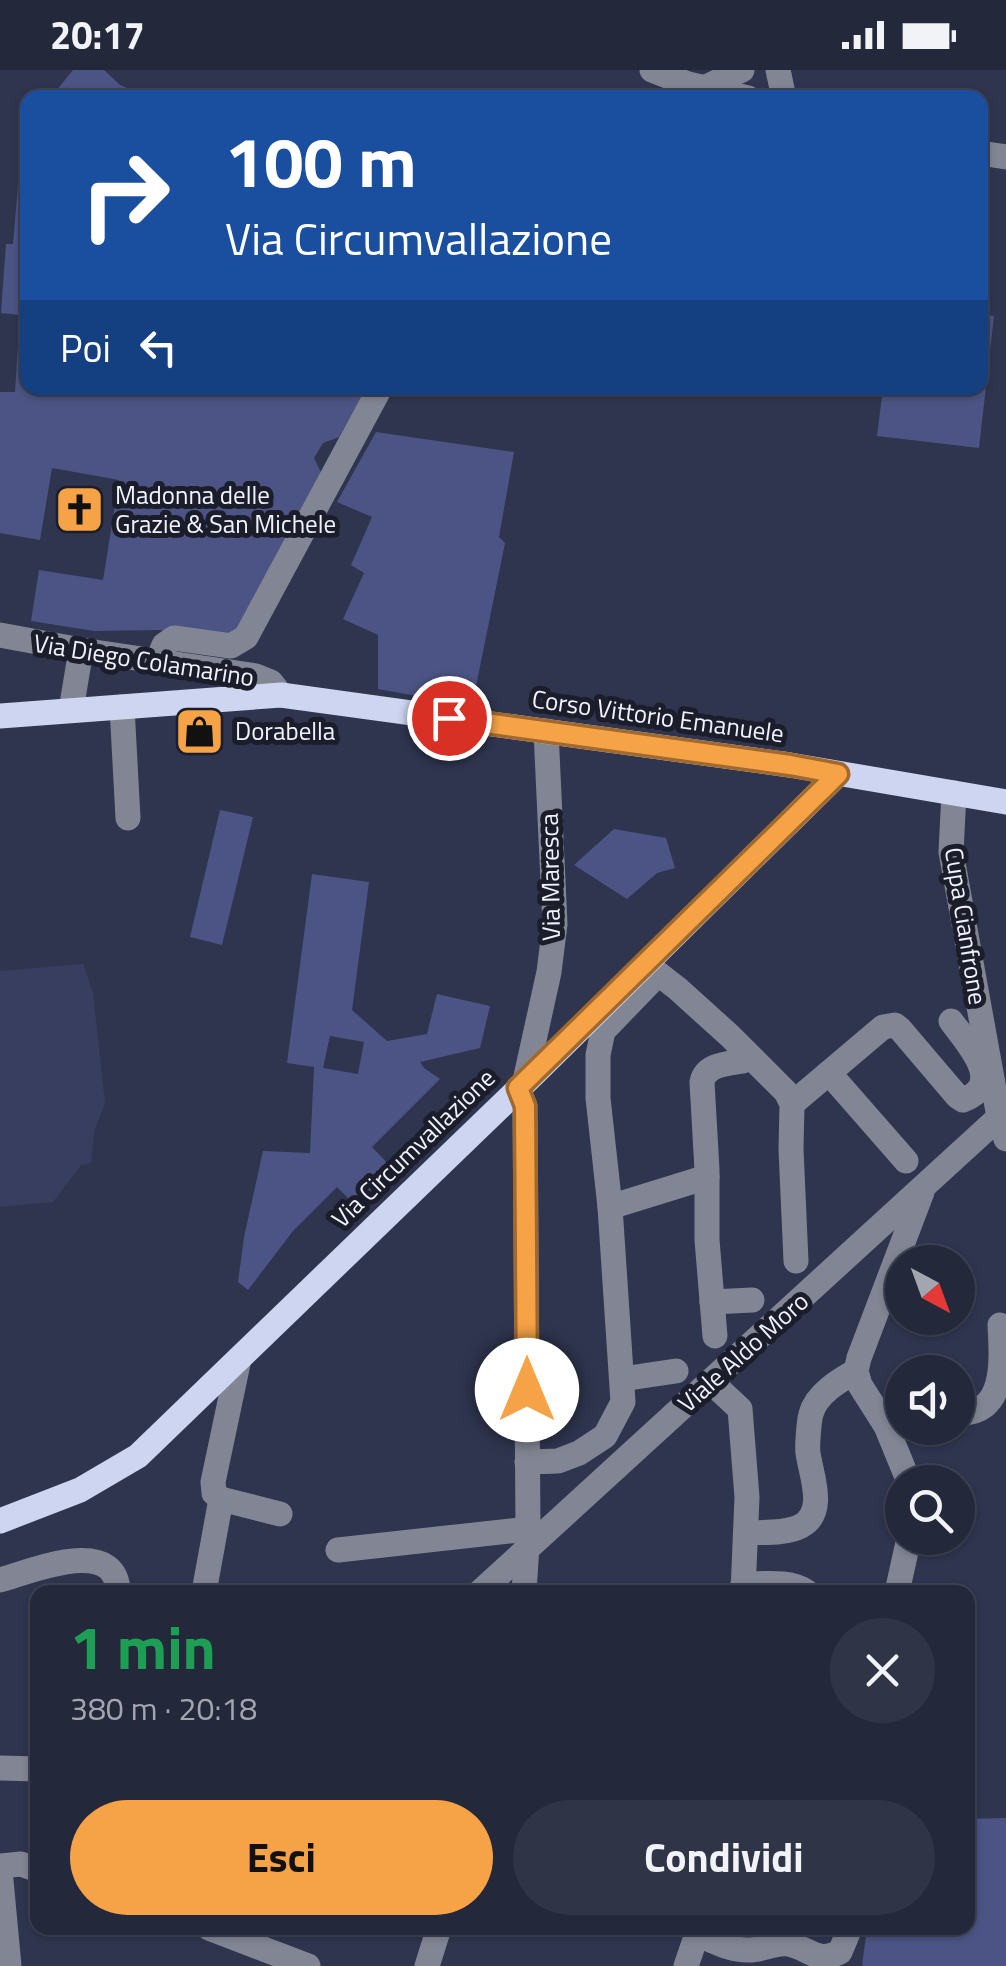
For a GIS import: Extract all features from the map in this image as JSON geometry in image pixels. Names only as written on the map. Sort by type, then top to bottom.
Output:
[{"type":"main road","name":"Corso Vittorio Emanuele","points":[[0,716],[281,695],[790,765],[1006,802]]},
{"type":"main road","name":"Via Circumvallazione","points":[[0,1520],[80,1490],[138,1456],[522,1085],[652,969],[838,774]]},
{"type":"street","points":[[652,70],[692,90],[742,70]]},
{"type":"street","points":[[158,662],[164,645],[174,638],[231,646],[246,637],[376,395]]},
{"type":"street","name":"Via Diego Colamarino","points":[[0,635],[256,676],[271,682],[281,695]]},
{"type":"street","points":[[71,710],[81,650]]},
{"type":"street","points":[[122,707],[128,818]]},
{"type":"street","name":"Via Maresca","points":[[525,1585],[528,1538],[522,1085],[549,972],[556,924],[546,731]]},
{"type":"street","name":"Cupa Cianfrone","points":[[954,794],[951,852],[1003,1123]]},
{"type":"street","points":[[527,1462],[558,1461],[579,1454],[605,1436],[623,1402],[610,1207],[598,1098],[600,1038],[652,969],[678,988],[764,1069],[792,1104],[796,1261]]},
{"type":"street","points":[[792,1104],[883,1027],[895,1025],[956,1096],[963,1100],[970,1097],[982,1086],[986,1074],[951,1021]]},
{"type":"street","points":[[715,1336],[707,1240],[702,1082],[704,1074],[712,1068],[742,1060]]},
{"type":"street","points":[[828,1073],[906,1161]]},
{"type":"street","name":"Viale Aldo Moro","points":[[486,1585],[528,1538],[711,1382],[924,1186],[1003,1123]]},
{"type":"street","points":[[610,1207],[707,1177]]},
{"type":"street","points":[[885,1406],[860,1385],[856,1372],[924,1186]]},
{"type":"street","points":[[712,1302],[752,1300]]},
{"type":"street","points":[[975,1411],[982,1410],[1000,1387],[1000,1326]]},
{"type":"street","points":[[239,1358],[214,1493],[221,1499],[280,1514]]},
{"type":"street","points":[[622,1379],[676,1371]]},
{"type":"street","points":[[746,1533],[788,1530],[804,1525],[812,1515],[816,1500],[807,1448],[812,1408],[829,1389],[856,1372]]},
{"type":"street","points":[[711,1382],[740,1409],[748,1496],[743,1585]]},
{"type":"street","points":[[205,1585],[221,1499]]},
{"type":"street","points":[[338,1550],[528,1538]]},
{"type":"street","points":[[899,1585],[905,1555]]},
{"type":"street","points":[[0,1580],[59,1564],[96,1561],[113,1571],[118,1585]]},
{"type":"street","points":[[0,1768],[30,1768]]},
{"type":"street","points":[[9,1966],[0,1868],[21,1864],[30,1867]]},
{"type":"street","points":[[230,1935],[308,1966]]},
{"type":"street","points":[[427,1966],[437,1935]]},
{"type":"street","points":[[686,1966],[697,1935]]},
{"type":"street","points":[[706,1935],[736,1950],[752,1951],[770,1938],[828,1958],[840,1952],[847,1935]]},
{"type":"shaded area","points":[[73,70],[104,70],[132,90],[57,90]]},
{"type":"shaded area","points":[[20,161],[20,315],[1,313],[6,244],[13,244]]},
{"type":"shaded area","points":[[20,315],[20,395],[362,395],[339,437],[323,443],[314,458],[321,472],[242,629],[231,636],[159,630],[94,631],[31,621],[39,570],[103,580],[119,480],[52,468],[40,540],[0,533],[0,392],[15,392]]},
{"type":"shaded area","points":[[988,315],[994,316],[988,369]]},
{"type":"shaded area","points":[[882,395],[985,395],[979,448],[877,436]]},
{"type":"shaded area","points":[[376,432],[514,452],[499,537],[505,543],[472,706],[378,689],[378,635],[343,619],[364,573],[351,565],[372,517],[337,502]]},
{"type":"shaded area","points":[[220,810],[253,817],[222,945],[190,937]]},
{"type":"shaded area","points":[[614,829],[666,838],[675,868],[657,873],[627,899],[574,865]]},
{"type":"shaded area","points":[[312,874],[369,882],[352,1010],[387,1041],[427,1034],[437,994],[490,1006],[480,1048],[420,1062],[440,1079],[372,1147],[391,1167],[356,1206],[337,1187],[293,1231],[248,1290],[238,1282],[263,1151],[310,1153],[314,1067],[287,1063]],"holes":[[[330,1036],[364,1042],[358,1074],[323,1068]]]},
{"type":"shaded area","points":[[83,964],[93,993],[105,1103],[94,1132],[91,1163],[81,1165],[53,1202],[0,1207],[0,971]]},
{"type":"shaded area","points":[[1006,1818],[1006,1966],[862,1966],[866,1935],[975,1935],[975,1819]]},
{"type":"place","name":"Madonna delle Grazie & San Michele","points":[[80,509]]},
{"type":"place","name":"Dorabella","points":[[200,731]]},
{"type":"route","points":[[449,718],[838,774],[518,1088],[525,1106],[527,1390]]}]
